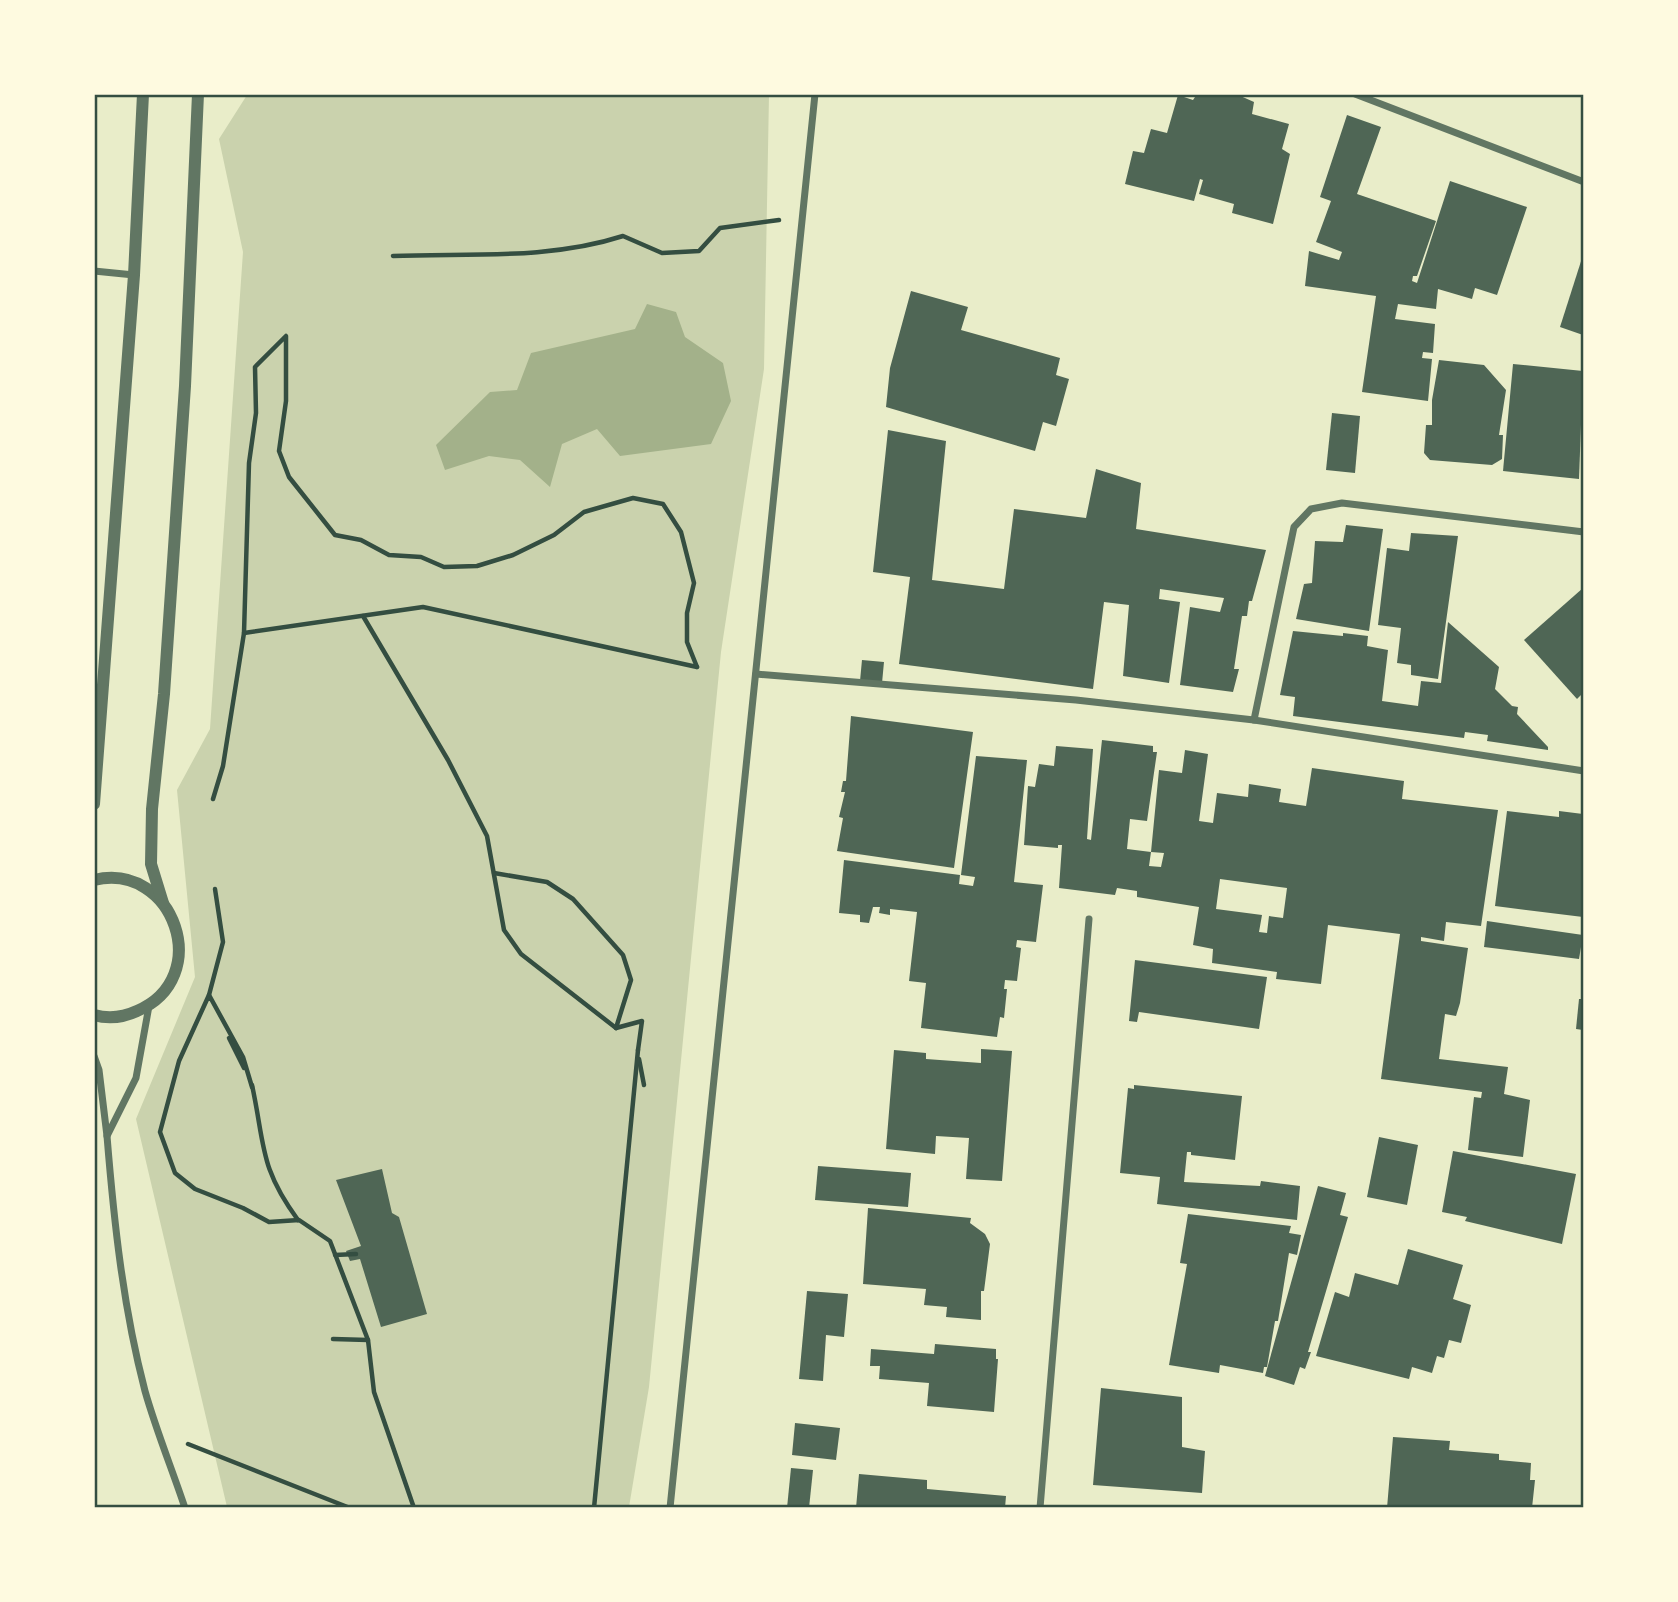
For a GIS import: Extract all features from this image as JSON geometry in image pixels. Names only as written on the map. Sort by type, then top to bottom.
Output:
[{"type":"street","points":[[94,804],[134,275],[143,94]]},
{"type":"street","points":[[94,1015],[127,1016],[149,1006],[167,990],[177,969],[180,946],[175,923],[163,903],[151,864],[152,809],[164,694],[185,386],[198,94]]},
{"type":"street","points":[[670,1507],[804,216],[814,94]]},
{"type":"street","points":[[1355,94],[1584,183]]},
{"type":"street","points":[[94,271],[134,275]]},
{"type":"street","points":[[1254,720],[1294,527],[1311,509],[1342,503],[1584,532]]},
{"type":"street","points":[[756,674],[1076,700],[1254,720],[1584,771]]},
{"type":"street","points":[[94,880],[122,879],[145,887],[163,903]]},
{"type":"street","points":[[1040,1507],[1089,919]]},
{"type":"street","points":[[107,1136],[136,1078],[149,1006]]},
{"type":"street","points":[[94,1056],[99,1070],[107,1136],[115,1237],[131,1331],[146,1392],[186,1507]]},
{"type":"path","points":[[393,256],[501,255],[592,246],[623,236],[662,253],[699,251],[720,228],[804,216]]},
{"type":"path","points":[[213,799],[223,766],[244,633],[249,463],[256,413],[255,367],[286,336],[286,401],[279,451],[289,477],[335,536],[361,540],[389,555],[421,557],[444,567],[477,566],[513,555],[554,535],[584,512],[633,498],[663,504],[681,532],[694,583],[687,613],[687,642],[697,667],[423,607],[244,633]]},
{"type":"path","points":[[363,616],[448,760],[488,836],[504,930],[522,954],[616,1028]]},
{"type":"path","points":[[494,873],[547,882],[573,899],[591,923],[623,955],[631,980],[616,1028]]},
{"type":"path","points":[[215,889],[223,942],[209,995],[179,1061],[160,1132],[175,1173],[195,1189],[243,1208],[269,1222],[299,1220]]},
{"type":"path","points":[[209,995],[243,1057],[252,1087],[261,1150],[276,1191],[299,1220],[330,1241],[368,1340],[374,1392],[414,1507]]},
{"type":"path","points":[[594,1507],[642,1021],[616,1028]]},
{"type":"path","points":[[638,1050],[644,1085]]},
{"type":"path","points":[[335,1255],[356,1254]]},
{"type":"path","points":[[333,1339],[368,1340]]},
{"type":"path","points":[[160,1434],[350,1507]]},
{"type":"shaded area","points":[[247,95],[769,95],[764,369],[721,652],[649,1387],[629,1507],[227,1507],[136,1119],[195,977],[177,790],[210,729],[243,252],[219,139]]},
{"type":"shaded area","points":[[647,304],[676,312],[685,337],[723,363],[731,401],[711,444],[620,456],[597,429],[562,444],[550,487],[520,460],[489,456],[445,470],[436,445],[490,392],[517,390],[531,353],[635,329]]},
{"type":"building","points":[[1197,94],[1236,94],[1254,102],[1252,114],[1289,124],[1282,149],[1290,154],[1273,224],[1232,213],[1234,204],[1199,194],[1203,180],[1200,179],[1194,201],[1125,184],[1133,151],[1144,153],[1151,129],[1167,133],[1178,95],[1193,100]]},
{"type":"building","points":[[1347,115],[1381,127],[1357,194],[1436,221],[1417,276],[1413,276],[1412,281],[1417,283],[1450,181],[1527,207],[1497,295],[1475,288],[1472,299],[1438,289],[1436,309],[1398,304],[1395,319],[1435,324],[1433,353],[1423,352],[1422,358],[1432,359],[1428,401],[1362,392],[1376,296],[1305,286],[1309,251],[1339,260],[1342,252],[1316,242],[1331,201],[1320,197]]},
{"type":"building","points":[[1583,255],[1583,335],[1560,327]]},
{"type":"building","points":[[911,291],[968,307],[961,330],[1060,358],[1056,375],[1069,379],[1056,426],[1043,422],[1035,451],[886,407],[890,368]]},
{"type":"building","points":[[1439,360],[1484,365],[1506,390],[1499,435],[1503,435],[1502,459],[1492,465],[1430,460],[1424,453],[1426,425],[1432,425],[1432,400]]},
{"type":"building","points":[[1513,364],[1583,371],[1579,479],[1503,471]]},
{"type":"building","points":[[1332,413],[1360,416],[1355,473],[1326,470]]},
{"type":"building","points":[[888,430],[946,441],[932,580],[1004,589],[1014,509],[1086,518],[1096,469],[1141,483],[1136,529],[1266,550],[1252,601],[1249,601],[1247,616],[1242,616],[1234,669],[1239,669],[1233,692],[1180,685],[1190,607],[1220,612],[1224,598],[1160,589],[1159,599],[1180,602],[1169,683],[1123,676],[1129,605],[1104,602],[1093,689],[899,664],[910,577],[873,572]]},
{"type":"building","points":[[1346,525],[1383,529],[1369,631],[1296,619],[1304,584],[1312,583],[1315,541],[1343,542]]},
{"type":"building","points":[[1411,533],[1458,536],[1438,679],[1411,675],[1411,665],[1397,663],[1401,628],[1378,625],[1387,548],[1409,551]]},
{"type":"building","points":[[1583,588],[1583,693],[1577,699],[1524,640]]},
{"type":"building","points":[[1448,622],[1499,667],[1495,689],[1512,706],[1518,707],[1517,714],[1548,750],[1487,741],[1488,735],[1465,732],[1464,738],[1293,716],[1295,697],[1280,695],[1293,631],[1343,636],[1343,633],[1368,636],[1367,646],[1388,650],[1382,701],[1418,706],[1421,681],[1441,683]]},
{"type":"building","points":[[862,660],[884,662],[882,683],[860,681]]},
{"type":"building","points":[[851,716],[973,732],[954,868],[837,851],[843,818],[839,817],[845,792],[841,792],[843,781],[846,781]]},
{"type":"building","points":[[1102,740],[1153,746],[1153,752],[1157,752],[1147,821],[1130,819],[1127,849],[1151,852],[1159,770],[1182,773],[1185,750],[1208,754],[1199,821],[1213,823],[1217,793],[1248,797],[1249,784],[1281,789],[1279,802],[1306,806],[1312,768],[1404,781],[1402,799],[1498,810],[1481,926],[1446,922],[1444,941],[1421,937],[1421,941],[1468,948],[1460,1003],[1456,1016],[1445,1014],[1439,1059],[1508,1067],[1504,1094],[1530,1100],[1523,1157],[1468,1150],[1474,1097],[1481,1098],[1482,1092],[1381,1079],[1400,934],[1328,925],[1321,984],[1276,979],[1277,972],[1212,963],[1213,949],[1193,945],[1199,907],[1137,897],[1137,891],[1117,888],[1115,895],[1059,888],[1062,845],[1058,845],[1058,848],[1024,845],[1028,786],[1035,787],[1039,764],[1054,766],[1056,746],[1093,749],[1087,839],[1091,840]],"holes":[[[1151,852],[1164,853],[1161,867],[1149,866]],[[1220,879],[1287,888],[1283,918],[1269,916],[1267,933],[1259,932],[1262,915],[1216,909]]]},
{"type":"building","points":[[976,756],[1027,760],[1014,882],[1043,885],[1036,942],[1017,940],[1016,947],[1021,948],[1017,981],[1005,980],[1004,989],[1007,989],[1004,1018],[1000,1017],[997,1037],[921,1028],[926,983],[909,981],[917,912],[890,909],[890,915],[879,913],[880,907],[873,907],[869,923],[860,922],[860,915],[839,913],[844,860],[960,875],[959,884],[973,886],[975,877],[961,875]]},
{"type":"building","points":[[1507,811],[1559,817],[1559,811],[1583,814],[1583,917],[1495,906]]},
{"type":"building","points":[[1487,921],[1583,935],[1579,959],[1484,947]]},
{"type":"building","points":[[1135,960],[1267,977],[1259,1029],[1139,1012],[1137,1022],[1129,1021]]},
{"type":"building","points":[[1579,999],[1583,999],[1583,1030],[1576,1029]]},
{"type":"building","points":[[981,1049],[1012,1051],[1002,1181],[966,1179],[969,1138],[936,1136],[935,1154],[886,1149],[894,1050],[926,1053],[926,1059],[981,1063]]},
{"type":"building","points":[[1134,1085],[1242,1096],[1235,1160],[1191,1155],[1191,1152],[1187,1152],[1184,1182],[1260,1186],[1261,1181],[1300,1186],[1297,1220],[1157,1204],[1160,1177],[1120,1173],[1128,1088],[1134,1089]]},
{"type":"building","points":[[1379,1137],[1418,1145],[1407,1205],[1367,1197]]},
{"type":"building","points":[[1453,1151],[1576,1174],[1562,1244],[1465,1221],[1467,1217],[1442,1212]]},
{"type":"building","points":[[818,1166],[911,1173],[908,1207],[815,1200]]},
{"type":"building","points":[[382,1169],[392,1213],[399,1217],[427,1314],[381,1327],[360,1259],[350,1261],[346,1251],[361,1246],[336,1180]]},
{"type":"building","points":[[1318,1186],[1346,1193],[1340,1215],[1348,1217],[1308,1352],[1311,1352],[1305,1369],[1300,1367],[1294,1385],[1265,1376]]},
{"type":"building","points":[[868,1208],[971,1218],[970,1223],[985,1234],[990,1244],[984,1291],[981,1291],[981,1320],[946,1317],[947,1307],[924,1305],[926,1289],[863,1284]]},
{"type":"building","points":[[1188,1214],[1291,1226],[1289,1233],[1301,1235],[1297,1255],[1289,1253],[1278,1321],[1275,1321],[1267,1367],[1264,1367],[1263,1373],[1220,1365],[1219,1373],[1169,1365],[1187,1264],[1180,1263]]},
{"type":"building","points":[[1408,1249],[1463,1265],[1453,1299],[1471,1305],[1461,1343],[1449,1340],[1444,1358],[1437,1356],[1432,1373],[1412,1367],[1409,1379],[1316,1356],[1335,1292],[1349,1297],[1355,1273],[1398,1285]]},
{"type":"building","points":[[807,1291],[848,1294],[844,1337],[826,1335],[823,1381],[799,1379]]},
{"type":"building","points":[[935,1344],[996,1349],[998,1359],[994,1412],[927,1406],[929,1383],[879,1379],[880,1366],[870,1366],[871,1349],[934,1354]]},
{"type":"building","points":[[1101,1388],[1182,1397],[1182,1447],[1205,1451],[1202,1493],[1093,1485]]},
{"type":"building","points":[[795,1423],[840,1428],[836,1460],[792,1455]]},
{"type":"building","points":[[1393,1437],[1450,1441],[1449,1450],[1499,1454],[1499,1460],[1531,1463],[1530,1480],[1535,1480],[1532,1508],[1387,1508]]},
{"type":"building","points":[[791,1468],[813,1470],[809,1508],[787,1508]]},
{"type":"building","points":[[859,1474],[927,1480],[927,1489],[1006,1496],[1005,1508],[856,1508]]}]
